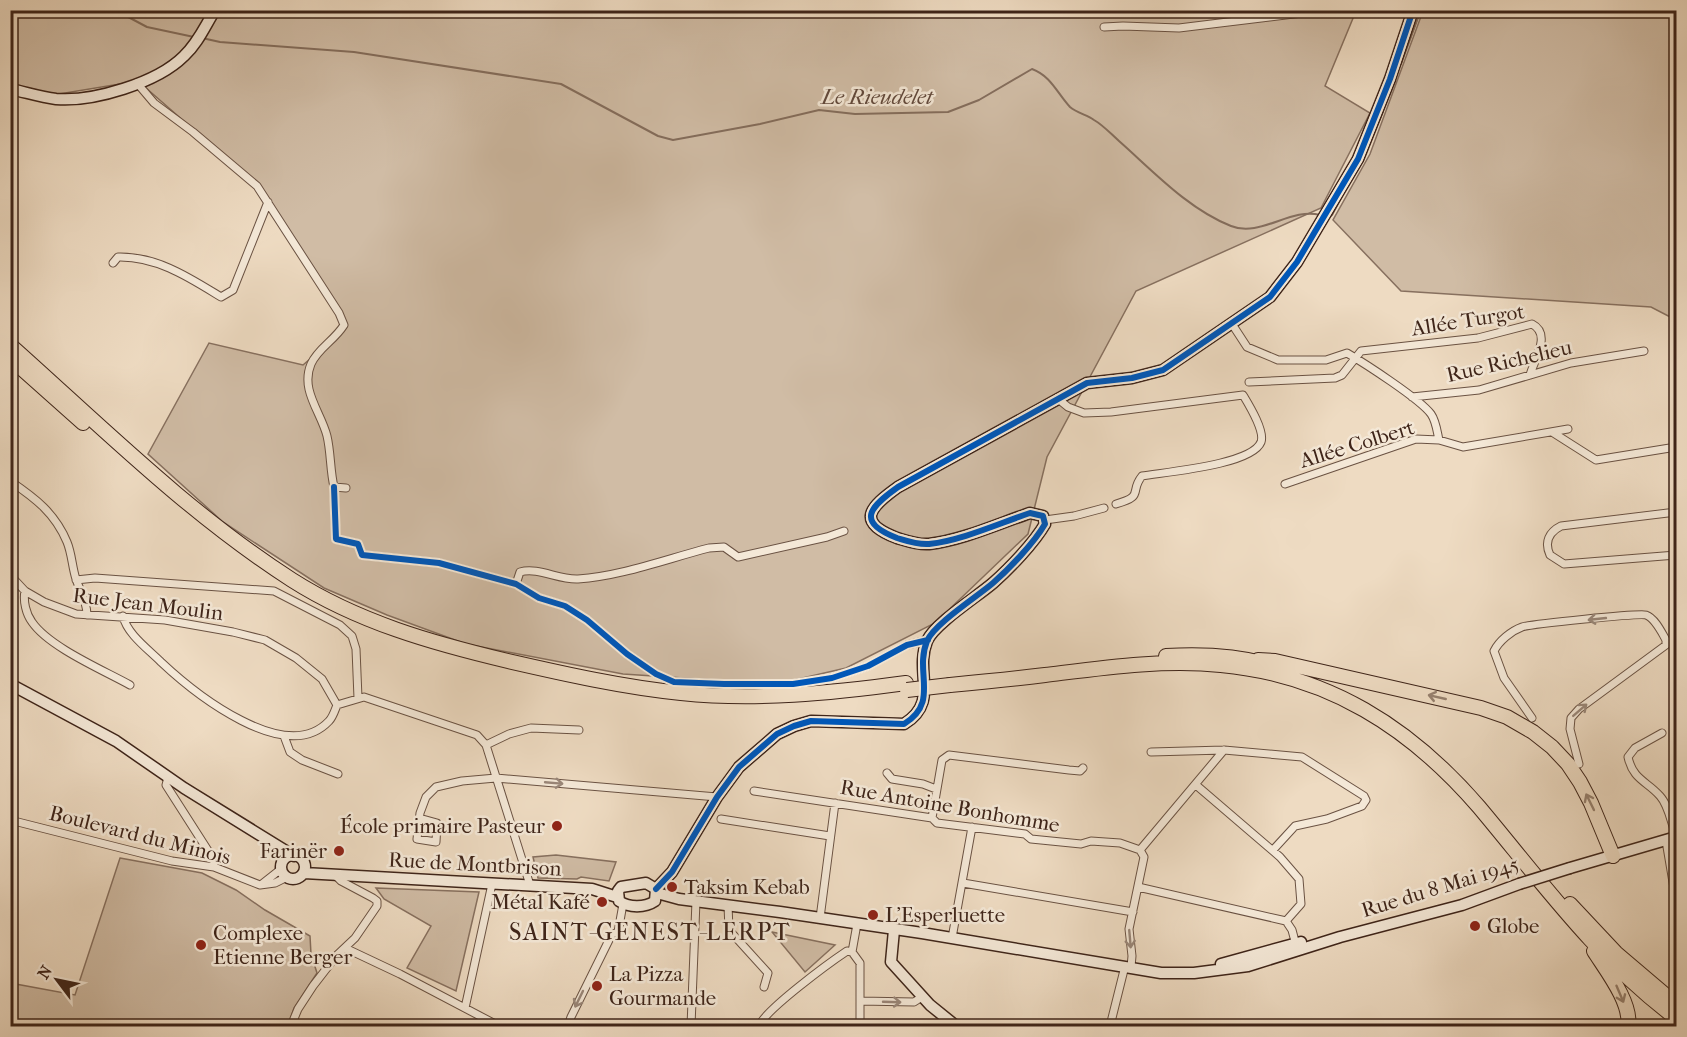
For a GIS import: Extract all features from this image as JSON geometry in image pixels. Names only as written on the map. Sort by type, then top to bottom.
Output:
[{"type":"highway","points":[[10,345],[158,477],[234,540],[294,581],[331,602],[376,623],[420,638],[520,663],[621,685],[682,693],[728,696],[806,695],[907,687]]},
{"type":"highway","points":[[10,358],[178,507],[244,558],[325,607],[364,626],[406,642],[459,658],[579,684],[691,700],[795,703],[1149,657],[1198,654],[1275,661],[1411,691],[1481,708],[1507,717],[1533,732],[1552,747],[1568,765],[1592,803],[1613,856]]},
{"type":"highway","points":[[1247,659],[1307,675],[1355,695],[1406,726],[1454,767],[1558,891],[1609,945],[1677,1004]]},
{"type":"highway","points":[[950,682],[1095,668],[1188,664],[1252,669],[1282,675],[1316,686],[1372,713],[1399,730],[1442,767],[1580,929],[1639,987],[1677,1018]]},
{"type":"highway","points":[[1580,929],[1617,987],[1629,1018],[1628,1026]]},
{"type":"main road","points":[[10,89],[47,98],[69,99],[96,96],[136,83],[167,71],[185,56],[215,10]]},
{"type":"main road","points":[[654,892],[626,885],[620,896],[645,906],[668,876],[717,797],[739,768],[777,734],[811,721],[904,724],[914,718],[923,707],[924,658],[928,640],[940,626],[995,582],[1042,529],[1045,520],[1038,514],[1030,513],[950,540],[926,545],[883,533],[871,519],[872,510],[877,502],[1086,383],[1132,378],[1163,370],[1270,297],[1297,262],[1358,159],[1390,78],[1413,10]]},
{"type":"main road","points":[[10,684],[116,741],[278,847],[300,858],[304,868],[297,879],[283,870],[278,847]]},
{"type":"main road","name":"Rue du 8 Mai 1945","points":[[654,892],[679,899],[952,938],[1033,953],[1128,966],[1139,970],[1161,973],[1222,970],[1248,966],[1296,946],[1321,942],[1462,905],[1519,884],[1673,838]]},
{"type":"main road","points":[[283,870],[286,858],[294,856]]},
{"type":"main road","name":"Rue de Montbrison","points":[[304,868],[335,875],[492,884],[592,889],[605,885],[620,896]]},
{"type":"main road","name":"Rue de Montbrison","points":[[304,868],[356,876]]},
{"type":"main road","points":[[894,930],[891,962],[922,997],[956,1026]]},
{"type":"street","points":[[1104,27],[1179,28],[1326,10]]},
{"type":"street","points":[[136,83],[154,103],[193,132],[257,186],[326,291],[344,326],[336,338],[318,351],[310,366],[308,388],[327,436],[330,473],[334,487],[336,539],[358,544],[362,555],[439,563],[516,584],[539,598],[565,606],[587,620],[646,668],[674,682],[793,684],[832,678],[868,666],[907,645],[928,640]]},
{"type":"street","points":[[113,264],[118,257],[132,257],[159,263],[221,297],[233,290],[268,202]]},
{"type":"street","points":[[1232,324],[1247,347],[1278,360],[1326,360],[1347,353],[1430,412],[1439,440]]},
{"type":"street","name":"Allée Turgot","points":[[1354,358],[1361,351],[1478,338],[1532,324],[1539,329],[1542,336],[1530,375]]},
{"type":"street","name":"Rue Richelieu","points":[[1412,398],[1479,390],[1571,363],[1644,351]]},
{"type":"street","points":[[1249,382],[1335,378],[1341,375],[1354,358]]},
{"type":"street","points":[[1058,398],[1068,407],[1084,413],[1111,412],[1243,395],[1261,433],[1261,441],[1256,449],[1220,465],[1142,476],[1133,498],[1116,504]]},
{"type":"street","name":"Allée Colbert","points":[[1285,484],[1416,439],[1439,440],[1463,447],[1568,429]]},
{"type":"street","points":[[1552,432],[1596,460],[1677,447]]},
{"type":"street","points":[[10,481],[27,491],[46,508],[67,542],[76,580],[84,597],[87,615]]},
{"type":"street","points":[[334,487],[346,488]]},
{"type":"street","points":[[1045,520],[1074,516],[1104,508]]},
{"type":"street","points":[[1677,512],[1561,526],[1551,533],[1547,544],[1550,555],[1564,564],[1677,555]]},
{"type":"street","points":[[516,584],[520,572],[530,569],[575,579],[603,576],[709,548],[724,547],[738,556],[827,537],[843,531]]},
{"type":"street","name":"Rue Jean Moulin","points":[[10,575],[25,591],[67,612],[123,616],[221,630],[265,640],[296,658],[322,679],[337,705]]},
{"type":"street","points":[[76,580],[95,578],[274,591],[340,625],[352,636],[356,649],[358,698]]},
{"type":"street","points":[[25,591],[25,606],[31,622],[52,641],[130,685]]},
{"type":"street","points":[[1532,718],[1504,678],[1494,651],[1498,644],[1522,627],[1622,616],[1645,615],[1650,617],[1666,640],[1666,645],[1579,709],[1571,718],[1570,729],[1579,764]]},
{"type":"street","points":[[123,616],[124,622],[136,638],[193,690],[245,723],[284,736],[315,732],[330,720],[337,705],[364,697],[477,735],[486,745],[530,885]]},
{"type":"street","points":[[486,745],[509,734],[531,729],[579,730]]},
{"type":"street","points":[[1662,733],[1635,748],[1628,757],[1630,767],[1644,783],[1661,796],[1673,838],[1677,900]]},
{"type":"street","points":[[284,736],[290,752],[302,760],[338,774]]},
{"type":"street","points":[[1151,752],[1224,750],[1302,757],[1364,796],[1366,800],[1362,806],[1327,819],[1295,826],[1274,850]]},
{"type":"street","points":[[1110,1026],[1132,956],[1129,929],[1143,857],[1140,850],[1224,750]]},
{"type":"street","points":[[932,818],[942,760],[949,755],[1057,769],[1080,771],[1083,768]]},
{"type":"street","points":[[887,773],[892,779],[936,789]]},
{"type":"street","points":[[168,777],[166,785],[214,860],[214,867]]},
{"type":"street","points":[[419,818],[426,797],[436,787],[462,781],[496,778],[717,797]]},
{"type":"street","points":[[1196,785],[1274,850],[1299,879],[1300,903],[1286,921]]},
{"type":"street","name":"Rue Antoine Bonhomme","points":[[754,791],[932,818],[938,823],[1025,834],[1031,838],[1081,844],[1091,841],[1120,843],[1140,850]]},
{"type":"street","points":[[820,918],[835,803]]},
{"type":"street","points":[[721,819],[830,836]]},
{"type":"street","name":"Boulevard du Minois","points":[[10,820],[172,861],[214,867],[260,885],[283,870]]},
{"type":"street","points":[[952,938],[972,827]]},
{"type":"street","points":[[291,1026],[298,1009],[313,986],[377,906],[377,901],[341,881],[335,875]]},
{"type":"street","points":[[963,883],[1132,912]]},
{"type":"street","points":[[465,1008],[492,884]]},
{"type":"street","points":[[1138,887],[1286,921],[1290,925],[1296,946]]},
{"type":"street","points":[[568,1026],[612,934],[618,932],[620,896]]},
{"type":"street","points":[[691,1026],[696,900]]},
{"type":"street","points":[[728,905],[729,930],[768,973],[764,987]]},
{"type":"street","points":[[759,1026],[771,1011],[849,952],[857,924]]},
{"type":"street","points":[[345,948],[499,1026]]},
{"type":"street","points":[[849,952],[860,963],[860,1026]]},
{"type":"street","points":[[860,1001],[914,1002],[922,997]]},
{"type":"shaded area","points":[[10,11],[1356,11],[1325,86],[1370,113],[1321,208],[1136,291],[1047,457],[1028,534],[935,623],[846,668],[794,680],[714,680],[623,674],[466,644],[387,615],[324,588],[223,522],[148,454],[209,343],[303,365],[346,328],[257,185],[138,81],[53,95],[11,84]]},
{"type":"shaded area","points":[[1423,11],[1676,11],[1676,320],[1651,307],[1401,291],[1333,220],[1370,154]]},
{"type":"shaded area","points":[[556,855],[616,862],[609,881],[581,877],[577,879],[538,878],[533,857]]},
{"type":"shaded area","name":"Complexe Etienne Berger","points":[[120,858],[202,873],[236,890],[310,936],[311,954],[317,973],[294,1008],[288,1026],[11,1026],[10,983],[75,995]]},
{"type":"shaded area","points":[[376,888],[479,892],[456,991],[407,968],[431,926],[384,899]]},
{"type":"shaded area","points":[[772,932],[835,945],[805,972]]},
{"type":"waterway","name":"Le Rieudelet","points":[[115,10],[147,27],[194,37]]},
{"type":"waterway","name":"Le Rieudelet","points":[[1401,64],[1421,10]]},
{"type":"waterway","name":"Le Rieudelet","points":[[202,38],[220,42],[354,52],[561,84],[658,136],[673,140],[760,124],[819,110],[855,114],[948,112],[979,100],[1032,69],[1049,80],[1070,107],[1101,124],[1186,200],[1215,219],[1242,229],[1264,226],[1298,215],[1320,215]]},
{"type":"waterway","name":"Le Rieudelet","points":[[1362,162],[1383,111]]},
{"type":"waterway","name":"Le Rieudelet","points":[[1328,218],[1332,215],[1344,192]]},
{"type":"cycle path","points":[[656,889],[672,872],[717,797],[739,767],[777,734],[811,721],[904,724],[915,715],[924,697],[924,653],[931,634],[1006,571],[1045,524],[1043,516],[1030,513],[954,539],[921,544],[897,538],[876,526],[871,520],[871,514],[880,501],[898,487],[1087,383],[1132,378],[1163,370],[1270,297],[1297,262],[1358,159],[1390,79],[1413,10]]},
{"type":"cycle path","points":[[334,487],[336,539],[358,544],[362,555],[439,563],[516,584],[539,598],[565,606],[587,620],[627,654],[656,674],[674,682],[793,684],[832,678],[868,666],[907,645],[928,640]]},
{"type":"place","name":"École primaire Pasteur","points":[[557,826]]},
{"type":"place","name":"Farinër","points":[[339,851]]},
{"type":"place","name":"Taksim Kebab","points":[[672,887]]},
{"type":"place","name":"Métal Kafé","points":[[602,902]]},
{"type":"place","name":"L’Esperluette","points":[[873,915]]},
{"type":"place","name":"Globe","points":[[1475,926]]},
{"type":"place","name":"Complexe Etienne Berger","points":[[201,945]]},
{"type":"place","name":"La Pizza Gourmande","points":[[597,986]]},
{"type":"district","name":"SAINT-GENEST-LERPT","points":[[650,932]]}]
